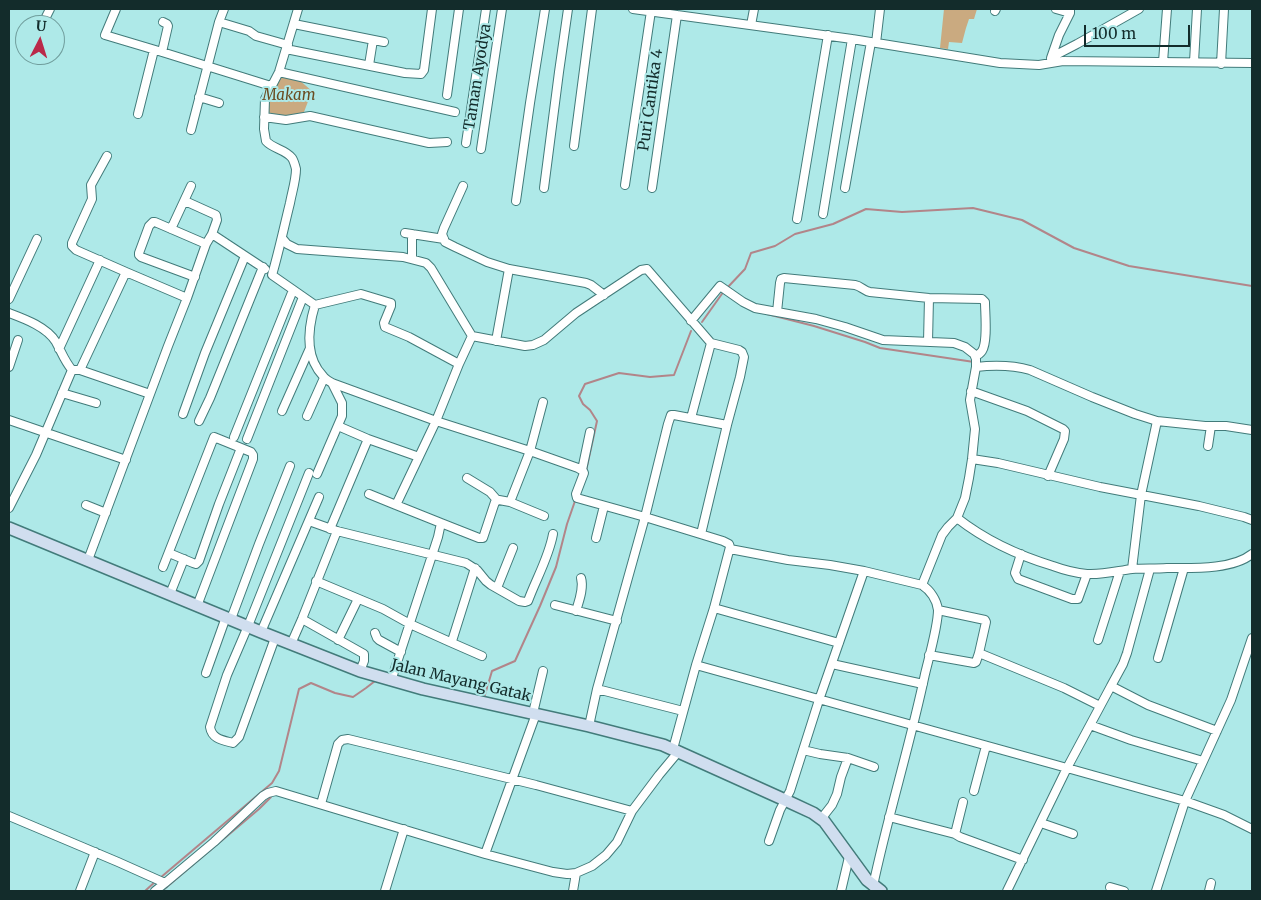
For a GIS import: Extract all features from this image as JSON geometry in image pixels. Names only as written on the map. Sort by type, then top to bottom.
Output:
[{"type":"street","points":[[116,9],[105,35],[271,86]]},
{"type":"street","points":[[191,130],[224,9]]},
{"type":"street","points":[[272,275],[294,187],[296,168],[291,156],[268,144],[266,141],[264,129],[265,99],[279,72],[298,9]]},
{"type":"street","points":[[219,22],[250,31],[256,36],[287,47],[411,74],[421,74],[424,70],[432,9]]},
{"type":"street","points":[[447,95],[458,9]]},
{"type":"street","points":[[466,143],[486,9]]},
{"type":"street","name":"Taman Ayodya","points":[[481,149],[502,9]]},
{"type":"street","points":[[516,201],[545,9]]},
{"type":"street","points":[[544,188],[568,9]]},
{"type":"street","points":[[574,146],[592,9]]},
{"type":"street","points":[[633,9],[677,15],[686,12],[751,26],[873,42],[1000,63],[1029,65],[1050,60],[1140,9]]},
{"type":"street","points":[[751,26],[754,9]]},
{"type":"street","points":[[845,188],[880,9]]},
{"type":"street","points":[[1050,60],[1062,26],[1070,11],[1056,9]]},
{"type":"street","points":[[1163,62],[1167,9]]},
{"type":"street","points":[[1194,62],[1197,9]]},
{"type":"street","points":[[1221,64],[1224,9]]},
{"type":"street","points":[[625,185],[651,11]]},
{"type":"street","name":"Puri Cantika 4","points":[[652,188],[677,15]]},
{"type":"street","points":[[138,114],[168,26],[163,22]]},
{"type":"street","points":[[294,24],[384,42]]},
{"type":"street","points":[[797,219],[828,36]]},
{"type":"street","points":[[823,214],[852,39]]},
{"type":"street","points":[[369,65],[373,40]]},
{"type":"street","points":[[1050,60],[1252,64]]},
{"type":"street","points":[[279,72],[455,112]]},
{"type":"street","points":[[199,97],[219,103]]},
{"type":"street","points":[[264,117],[286,120],[310,116],[429,143],[447,142]]},
{"type":"street","points":[[107,156],[92,185],[92,199],[72,243],[74,248],[187,298]]},
{"type":"street","points":[[171,228],[191,186]]},
{"type":"street","points":[[463,186],[442,234],[446,242],[488,262],[509,269],[586,283],[604,295]]},
{"type":"street","points":[[88,560],[206,244],[217,220],[216,215],[184,201]]},
{"type":"street","points":[[195,277],[139,255],[139,252],[151,223],[155,222],[206,244]]},
{"type":"street","points":[[412,260],[409,233],[444,239]]},
{"type":"street","points":[[212,234],[315,305]]},
{"type":"street","points":[[9,299],[37,239]]},
{"type":"street","points":[[281,242],[296,249],[403,257],[426,264],[431,268],[472,336],[526,346],[539,343],[576,313],[641,270],[645,268],[649,270],[711,343],[739,350],[744,357],[701,534]]},
{"type":"street","points":[[183,414],[205,354],[246,256]]},
{"type":"street","points":[[59,349],[100,260]]},
{"type":"street","points":[[199,421],[262,267]]},
{"type":"street","points":[[496,341],[509,269]]},
{"type":"street","points":[[9,508],[36,455],[62,393],[76,370],[126,272]]},
{"type":"street","points":[[777,312],[781,278],[855,285],[870,292],[929,298],[984,300],[986,322],[984,344],[976,362],[970,400],[975,429],[970,478],[958,518],[942,535],[922,585]]},
{"type":"street","points":[[691,321],[720,286],[755,308],[836,324],[882,340],[960,344],[969,350],[976,362]]},
{"type":"street","points":[[234,437],[293,290]]},
{"type":"street","points":[[315,305],[359,294],[391,303],[384,323],[385,327],[461,359]]},
{"type":"street","points":[[247,439],[304,297]]},
{"type":"street","points":[[928,342],[929,298]]},
{"type":"street","points":[[315,305],[310,333],[310,348],[314,364],[324,378],[332,383],[436,421],[582,470]]},
{"type":"street","points":[[9,313],[46,331],[56,342],[66,362],[76,370],[150,394]]},
{"type":"street","points":[[396,505],[436,421],[472,336]]},
{"type":"street","points":[[9,367],[18,340]]},
{"type":"street","points":[[691,418],[711,343]]},
{"type":"street","points":[[282,411],[310,348]]},
{"type":"street","points":[[976,362],[1030,370],[1092,397],[1157,421],[1226,426],[1252,430]]},
{"type":"street","points":[[307,416],[324,378]]},
{"type":"street","points":[[275,638],[239,737],[233,742],[220,740],[211,733],[210,727],[227,675],[313,473],[342,416],[342,403],[332,383]]},
{"type":"street","points":[[971,391],[1027,411],[1063,429],[1064,436],[1048,476]]},
{"type":"street","points":[[62,393],[96,403]]},
{"type":"street","points":[[510,502],[530,451],[543,402]]},
{"type":"street","points":[[588,726],[670,418],[674,414],[727,426]]},
{"type":"street","points":[[9,420],[126,460]]},
{"type":"street","points":[[1132,570],[1141,495],[1157,421]]},
{"type":"street","points":[[338,426],[419,457]]},
{"type":"street","points":[[1208,446],[1211,426]]},
{"type":"street","points":[[155,891],[161,882],[214,842],[263,796],[281,791],[485,854],[559,873],[576,873],[592,866],[606,855],[617,842],[632,811],[676,750],[683,711],[730,549],[728,544],[723,541],[577,498],[576,494],[584,473],[582,470],[590,432]]},
{"type":"street","points":[[163,567],[214,437],[252,453],[253,459],[197,606]]},
{"type":"street","points":[[291,644],[302,619],[333,530],[368,439]]},
{"type":"street","points":[[169,552],[193,564],[199,561],[240,448]]},
{"type":"street","points":[[972,459],[1199,506],[1252,520]]},
{"type":"street","points":[[206,673],[290,466]]},
{"type":"street","points":[[467,478],[490,492],[498,500],[510,502],[544,516]]},
{"type":"street","points":[[369,494],[481,539],[494,505],[498,500]]},
{"type":"street","points":[[260,632],[319,496]]},
{"type":"street","points":[[86,505],[106,513]]},
{"type":"street","points":[[596,538],[604,506]]},
{"type":"street","points":[[958,518],[977,532],[1021,554],[1068,571],[1087,574],[1235,564],[1252,554]]},
{"type":"street","points":[[308,522],[466,563],[475,568],[486,581],[519,601],[527,602],[552,542],[553,534]]},
{"type":"street","points":[[391,680],[441,523]]},
{"type":"street","name":"Jalan Mayang Gatak","points":[[9,528],[260,632],[360,671],[653,742],[676,750],[785,800],[824,821],[849,857],[867,880],[877,889]]},
{"type":"street","points":[[497,588],[513,548]]},
{"type":"street","points":[[730,549],[864,571],[922,585],[934,597],[938,610],[933,637],[889,817],[877,889]]},
{"type":"street","points":[[1021,554],[1015,573],[1018,579],[1075,600],[1078,599],[1087,574]]},
{"type":"street","points":[[170,594],[184,559]]},
{"type":"street","points":[[450,642],[452,641],[475,568]]},
{"type":"street","points":[[1158,658],[1184,568]]},
{"type":"street","points":[[1007,891],[1067,768],[1123,664],[1150,569]]},
{"type":"street","points":[[769,841],[780,810],[790,791],[819,700],[864,571]]},
{"type":"street","points":[[1098,640],[1120,571]]},
{"type":"street","points":[[576,611],[582,587],[581,578]]},
{"type":"street","points":[[316,581],[383,609],[410,624],[482,656]]},
{"type":"street","points":[[338,640],[358,599]]},
{"type":"street","points":[[555,605],[617,621]]},
{"type":"street","points":[[714,608],[839,643]]},
{"type":"street","points":[[929,655],[974,663],[979,653],[986,622],[985,620],[938,610]]},
{"type":"street","points":[[302,619],[364,654],[364,661],[360,671]]},
{"type":"street","points":[[375,633],[379,640],[401,652]]},
{"type":"street","points":[[1156,891],[1185,801],[1232,696],[1252,638]]},
{"type":"street","points":[[979,653],[1064,688],[1100,706]]},
{"type":"street","points":[[832,664],[923,684]]},
{"type":"street","points":[[696,665],[1185,801],[1224,815],[1252,829]]},
{"type":"street","points":[[485,854],[535,713],[543,671]]},
{"type":"street","points":[[1111,686],[1148,705],[1217,731]]},
{"type":"street","points":[[597,690],[683,711]]},
{"type":"street","points":[[1090,725],[1131,740],[1203,761]]},
{"type":"street","points":[[321,804],[338,744],[344,739],[632,811]]},
{"type":"street","points":[[974,791],[986,746]]},
{"type":"street","points":[[803,750],[848,758],[874,766]]},
{"type":"street","points":[[821,819],[832,805],[837,794],[848,758]]},
{"type":"street","points":[[956,834],[963,802]]},
{"type":"street","points":[[9,816],[161,882]]},
{"type":"street","points":[[889,817],[956,834],[1022,860]]},
{"type":"street","points":[[1041,823],[1073,834]]},
{"type":"street","points":[[385,891],[404,829]]},
{"type":"street","points":[[80,891],[95,852]]},
{"type":"street","points":[[841,891],[849,857]]},
{"type":"street","points":[[573,891],[576,873]]},
{"type":"street","points":[[1110,887],[1124,891]]},
{"type":"green space","points":[[944,9],[977,9],[974,19],[969,19],[962,43],[949,42],[948,49],[940,48]]},
{"type":"green space","name":"Makam","points":[[282,76],[298,79],[312,91],[304,112],[286,115],[267,112],[271,92]]},
{"type":"waterway","points":[[727,288],[745,269],[751,253],[775,246],[795,234],[833,224],[866,209],[902,212],[973,208],[1022,220],[1074,248],[1129,266],[1252,286]]},
{"type":"waterway","points":[[702,322],[724,291]]},
{"type":"waterway","points":[[767,314],[814,326],[880,348],[974,362]]},
{"type":"waterway","points":[[586,471],[597,421],[579,396],[585,384],[619,373],[650,377],[674,375],[691,331]]},
{"type":"waterway","points":[[484,698],[492,671],[515,661],[556,567],[575,501]]},
{"type":"waterway","points":[[160,878],[272,783],[279,771],[299,689],[311,683],[335,693],[353,697],[375,681]]},
{"type":"waterway","points":[[162,891],[259,809],[271,797],[270,794]]},
{"type":"waterway","points":[[145,891],[156,881]]}]
